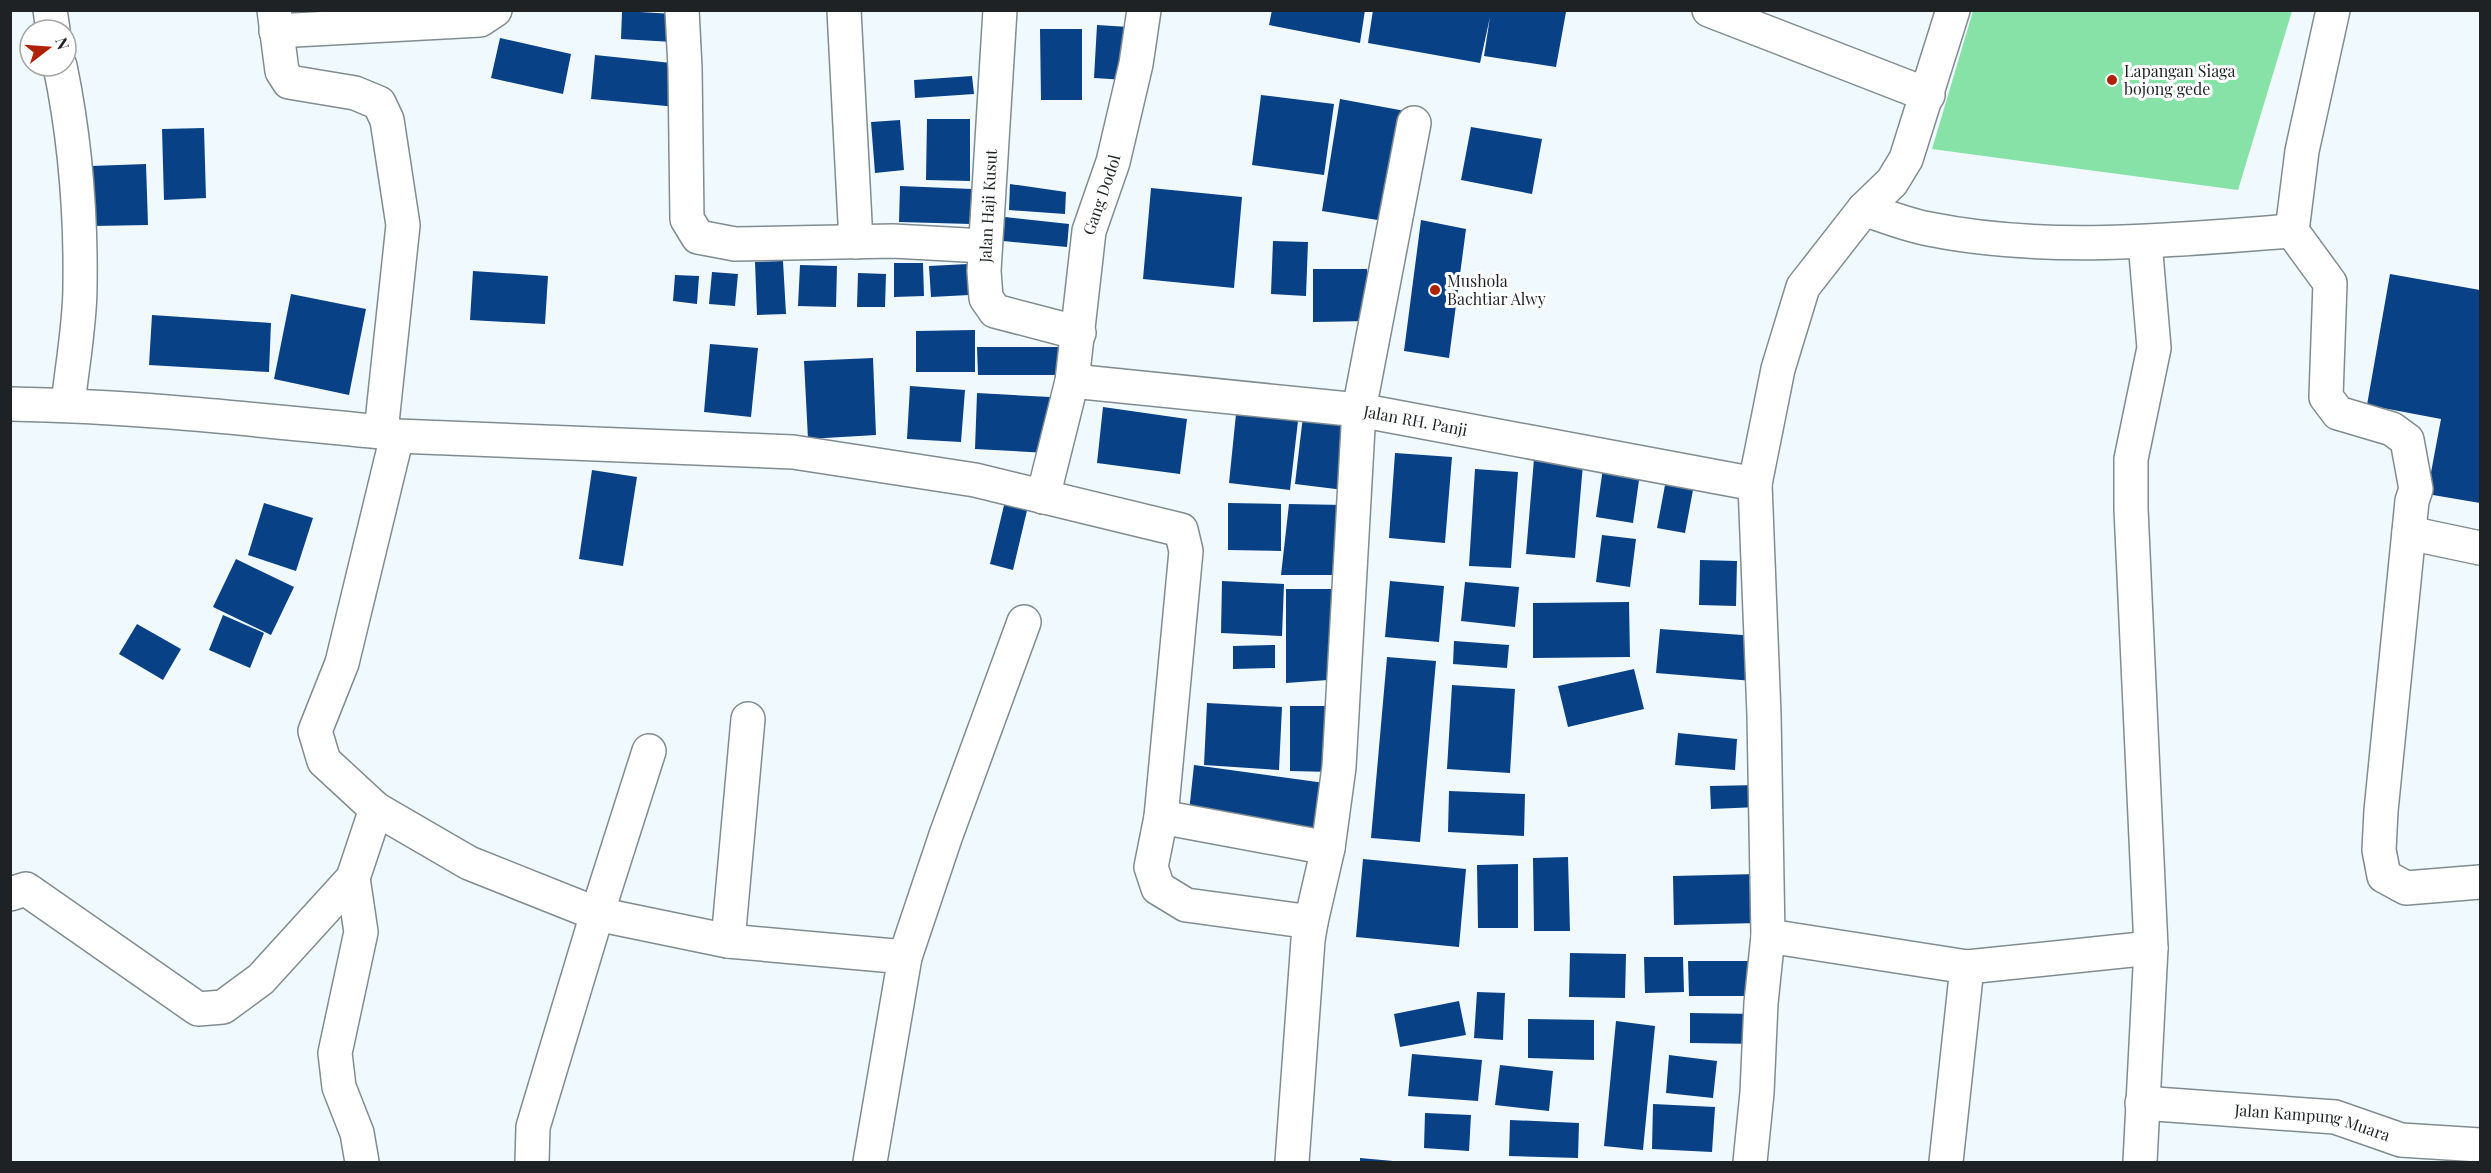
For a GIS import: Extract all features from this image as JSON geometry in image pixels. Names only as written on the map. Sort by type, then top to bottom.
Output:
[{"type":"street","points":[[495,10],[480,20],[275,21],[282,71],[289,82],[355,93],[379,103],[387,120],[403,225],[389,434],[342,663],[315,731],[324,761],[376,808],[469,863],[597,914],[728,942],[905,957]]},
{"type":"street","points":[[681,10],[685,68],[687,219],[698,237],[735,244],[893,241],[985,246]]},
{"type":"street","points":[[844,10],[856,242]]},
{"type":"street","name":"Jalan Haji Kusut","points":[[1000,10],[985,246],[986,298],[994,311],[1079,333]]},
{"type":"street","name":"Gang Dodol","points":[[1043,497],[1072,381],[1089,231],[1113,162],[1136,64],[1144,10]]},
{"type":"street","points":[[1709,10],[1767,22],[1928,95]]},
{"type":"street","points":[[1750,1162],[1768,936],[1764,715],[1755,484],[1778,369],[1803,287],[1864,209],[1892,182],[1906,159],[1953,10]]},
{"type":"street","points":[[2333,10],[2302,151],[2292,231],[2330,283],[2326,398],[2338,413],[2392,429],[2407,440],[2416,489],[2412,501],[2380,811],[2379,850],[2384,876],[2406,888],[2481,882]]},
{"type":"street","points":[[62,78],[69,110],[79,202],[80,288],[68,405]]},
{"type":"street","points":[[1292,1162],[1308,940],[1328,848],[1339,767],[1359,410],[1414,123]]},
{"type":"street","points":[[1864,209],[1927,229],[1981,237],[2088,244],[2292,231]]},
{"type":"street","points":[[2139,1162],[2151,948],[2131,509],[2131,459],[2154,348],[2145,242]]},
{"type":"street","name":"Jalan RH. Panji","points":[[1072,381],[1359,410],[1755,484]]},
{"type":"street","points":[[10,404],[68,405],[389,434],[793,453],[975,480],[1181,530],[1186,551],[1161,818],[1151,867],[1158,888],[1186,905],[1311,922]]},
{"type":"street","points":[[2409,533],[2481,548]]},
{"type":"street","points":[[870,1162],[905,957],[946,835],[1024,622]]},
{"type":"street","points":[[728,942],[748,719]]},
{"type":"street","points":[[532,1162],[533,1127],[649,751]]},
{"type":"street","points":[[10,894],[26,889],[198,1009],[223,1008],[261,979],[353,878],[376,808]]},
{"type":"street","points":[[1161,818],[1328,848]]},
{"type":"street","points":[[353,878],[361,932],[335,1053],[339,1087],[357,1133],[362,1162]]},
{"type":"street","points":[[1768,936],[1967,967],[2151,948]]},
{"type":"street","points":[[1946,1162],[1967,967]]},
{"type":"street","name":"Jalan Kampung Muara","points":[[2142,1103],[2335,1117],[2400,1140],[2481,1145]]},
{"type":"green space","name":"Lapangan Siaga bojong gede","points":[[1973,11],[2292,11],[2238,190],[1932,149]]},
{"type":"building","points":[[1272,10],[1365,10],[1360,43],[1269,25]]},
{"type":"building","points":[[1373,10],[1560,10],[1566,12],[1556,67],[1484,56],[1490,17],[1480,63],[1368,43]]},
{"type":"building","points":[[622,11],[674,14],[673,42],[621,39]]},
{"type":"building","points":[[1097,25],[1129,27],[1126,80],[1094,78]]},
{"type":"building","points":[[1040,29],[1082,29],[1082,100],[1041,100]]},
{"type":"building","points":[[500,38],[571,54],[563,94],[491,78]]},
{"type":"building","points":[[595,55],[681,64],[677,107],[591,99]]},
{"type":"building","points":[[972,76],[974,94],[915,98],[914,80]]},
{"type":"building","points":[[1261,95],[1334,104],[1324,175],[1252,165]]},
{"type":"building","points":[[1340,99],[1405,111],[1390,222],[1322,211]]},
{"type":"building","points":[[927,119],[970,119],[970,181],[926,180]]},
{"type":"building","points":[[900,120],[904,170],[875,173],[871,122]]},
{"type":"building","points":[[1471,127],[1542,139],[1532,194],[1461,180]]},
{"type":"building","points":[[204,128],[206,198],[164,200],[162,129]]},
{"type":"building","points":[[146,164],[148,225],[93,226],[91,166]]},
{"type":"building","points":[[1010,184],[1066,192],[1065,214],[1009,210]]},
{"type":"building","points":[[900,186],[972,189],[971,224],[899,222]]},
{"type":"building","points":[[1151,188],[1242,197],[1234,288],[1143,279]]},
{"type":"building","points":[[1005,217],[1069,224],[1067,247],[1003,241]]},
{"type":"building","name":"Mushola Bachtiar Alwy","points":[[1421,220],[1466,229],[1449,358],[1404,351]]},
{"type":"building","points":[[1273,241],[1308,242],[1306,296],[1271,294]]},
{"type":"building","points":[[783,261],[786,314],[757,315],[755,262]]},
{"type":"building","points":[[894,263],[923,263],[924,296],[894,297]]},
{"type":"building","points":[[968,264],[969,295],[931,297],[929,266]]},
{"type":"building","points":[[800,265],[837,266],[836,307],[798,306]]},
{"type":"building","points":[[1313,269],[1367,269],[1369,321],[1313,322]]},
{"type":"building","points":[[473,271],[548,276],[545,324],[470,320]]},
{"type":"building","points":[[712,272],[738,274],[735,306],[709,304]]},
{"type":"building","points":[[858,273],[886,274],[885,307],[857,307]]},
{"type":"building","points":[[2390,274],[2480,290],[2480,503],[2427,494],[2441,419],[2367,405]]},
{"type":"building","points":[[675,275],[699,276],[697,304],[673,301]]},
{"type":"building","points":[[291,294],[366,309],[349,395],[274,379]]},
{"type":"building","points":[[152,315],[271,323],[269,372],[149,365]]},
{"type":"building","points":[[975,330],[975,372],[916,372],[916,331]]},
{"type":"building","points":[[710,344],[758,348],[751,417],[704,412]]},
{"type":"building","points":[[977,347],[1066,347],[1066,375],[978,375]]},
{"type":"building","points":[[873,358],[876,435],[808,439],[804,361]]},
{"type":"building","points":[[910,386],[965,390],[961,442],[907,439]]},
{"type":"building","points":[[977,393],[1050,397],[1048,453],[975,449]]},
{"type":"building","points":[[1103,407],[1187,419],[1180,474],[1097,463]]},
{"type":"building","points":[[1236,414],[1298,421],[1290,490],[1229,483]]},
{"type":"building","points":[[1303,416],[1352,422],[1344,490],[1295,484]]},
{"type":"building","points":[[1395,453],[1452,457],[1445,543],[1389,538]]},
{"type":"building","points":[[1534,459],[1583,464],[1575,558],[1526,554]]},
{"type":"building","points":[[1604,461],[1641,466],[1633,523],[1596,517]]},
{"type":"building","points":[[1475,469],[1518,472],[1511,568],[1469,566]]},
{"type":"building","points":[[592,470],[637,477],[623,566],[579,559]]},
{"type":"building","points":[[1665,485],[1693,490],[1685,533],[1657,528]]},
{"type":"building","points":[[1006,497],[1029,502],[1013,570],[990,564]]},
{"type":"building","points":[[264,503],[313,518],[296,571],[248,555]]},
{"type":"building","points":[[1228,503],[1281,504],[1281,551],[1228,550]]},
{"type":"building","points":[[1289,504],[1344,505],[1336,575],[1281,575]]},
{"type":"building","points":[[1602,535],[1636,539],[1630,587],[1596,582]]},
{"type":"building","points":[[236,559],[294,587],[271,635],[213,607]]},
{"type":"building","points":[[1700,560],[1737,561],[1736,606],[1699,605]]},
{"type":"building","points":[[1222,581],[1284,584],[1282,636],[1221,633]]},
{"type":"building","points":[[1390,581],[1444,586],[1439,642],[1385,637]]},
{"type":"building","points":[[1465,582],[1519,587],[1515,627],[1461,621]]},
{"type":"building","points":[[1286,589],[1347,589],[1342,679],[1286,683]]},
{"type":"building","points":[[1629,602],[1630,657],[1533,658],[1533,603]]},
{"type":"building","points":[[223,615],[264,633],[250,668],[209,650]]},
{"type":"building","points":[[137,624],[181,649],[163,680],[119,654]]},
{"type":"building","points":[[1660,629],[1756,636],[1753,681],[1656,673]]},
{"type":"building","points":[[1454,641],[1509,645],[1507,668],[1453,664]]},
{"type":"building","points":[[1275,645],[1275,668],[1233,669],[1233,646]]},
{"type":"building","points":[[1387,657],[1436,661],[1420,842],[1371,838]]},
{"type":"building","points":[[1634,669],[1644,709],[1568,727],[1558,686]]},
{"type":"building","points":[[1452,685],[1515,689],[1510,773],[1447,769]]},
{"type":"building","points":[[1207,703],[1282,707],[1279,770],[1204,765]]},
{"type":"building","points":[[1290,706],[1332,706],[1332,772],[1290,771]]},
{"type":"building","points":[[1678,733],[1737,739],[1735,770],[1675,765]]},
{"type":"building","points":[[1194,765],[1332,784],[1324,839],[1188,821]]},
{"type":"building","points":[[1758,785],[1759,807],[1711,809],[1710,786]]},
{"type":"building","points":[[1449,791],[1525,794],[1524,836],[1448,832]]},
{"type":"building","points":[[1568,857],[1570,931],[1534,931],[1533,858]]},
{"type":"building","points":[[1363,859],[1466,869],[1459,947],[1356,937]]},
{"type":"building","points":[[1518,864],[1518,928],[1478,928],[1477,865]]},
{"type":"building","points":[[1758,874],[1759,923],[1674,925],[1673,876]]},
{"type":"building","points":[[1570,953],[1626,954],[1625,998],[1569,997]]},
{"type":"building","points":[[1644,957],[1683,957],[1684,992],[1645,993]]},
{"type":"building","points":[[1688,961],[1753,961],[1754,996],[1689,996]]},
{"type":"building","points":[[1477,992],[1505,993],[1503,1040],[1474,1038]]},
{"type":"building","points":[[1459,1001],[1466,1035],[1400,1047],[1394,1014]]},
{"type":"building","points":[[1690,1013],[1758,1014],[1758,1044],[1690,1043]]},
{"type":"building","points":[[1528,1019],[1594,1020],[1594,1060],[1528,1058]]},
{"type":"building","points":[[1616,1021],[1655,1026],[1643,1150],[1604,1146]]},
{"type":"building","points":[[1412,1054],[1482,1060],[1478,1101],[1408,1096]]},
{"type":"building","points":[[1669,1055],[1717,1061],[1713,1098],[1666,1093]]},
{"type":"building","points":[[1500,1065],[1553,1071],[1549,1111],[1495,1105]]},
{"type":"building","points":[[1653,1104],[1715,1107],[1712,1152],[1652,1149]]},
{"type":"building","points":[[1425,1113],[1471,1115],[1469,1151],[1424,1148]]},
{"type":"building","points":[[1510,1120],[1579,1123],[1578,1158],[1509,1156]]},
{"type":"building","points":[[1360,1158],[1393,1161],[1393,1162],[1360,1162]]},
{"type":"place","name":"Lapangan Siaga bojong gede","points":[[2112,80]]},
{"type":"place","name":"Mushola Bachtiar Alwy","points":[[1435,290]]}]
